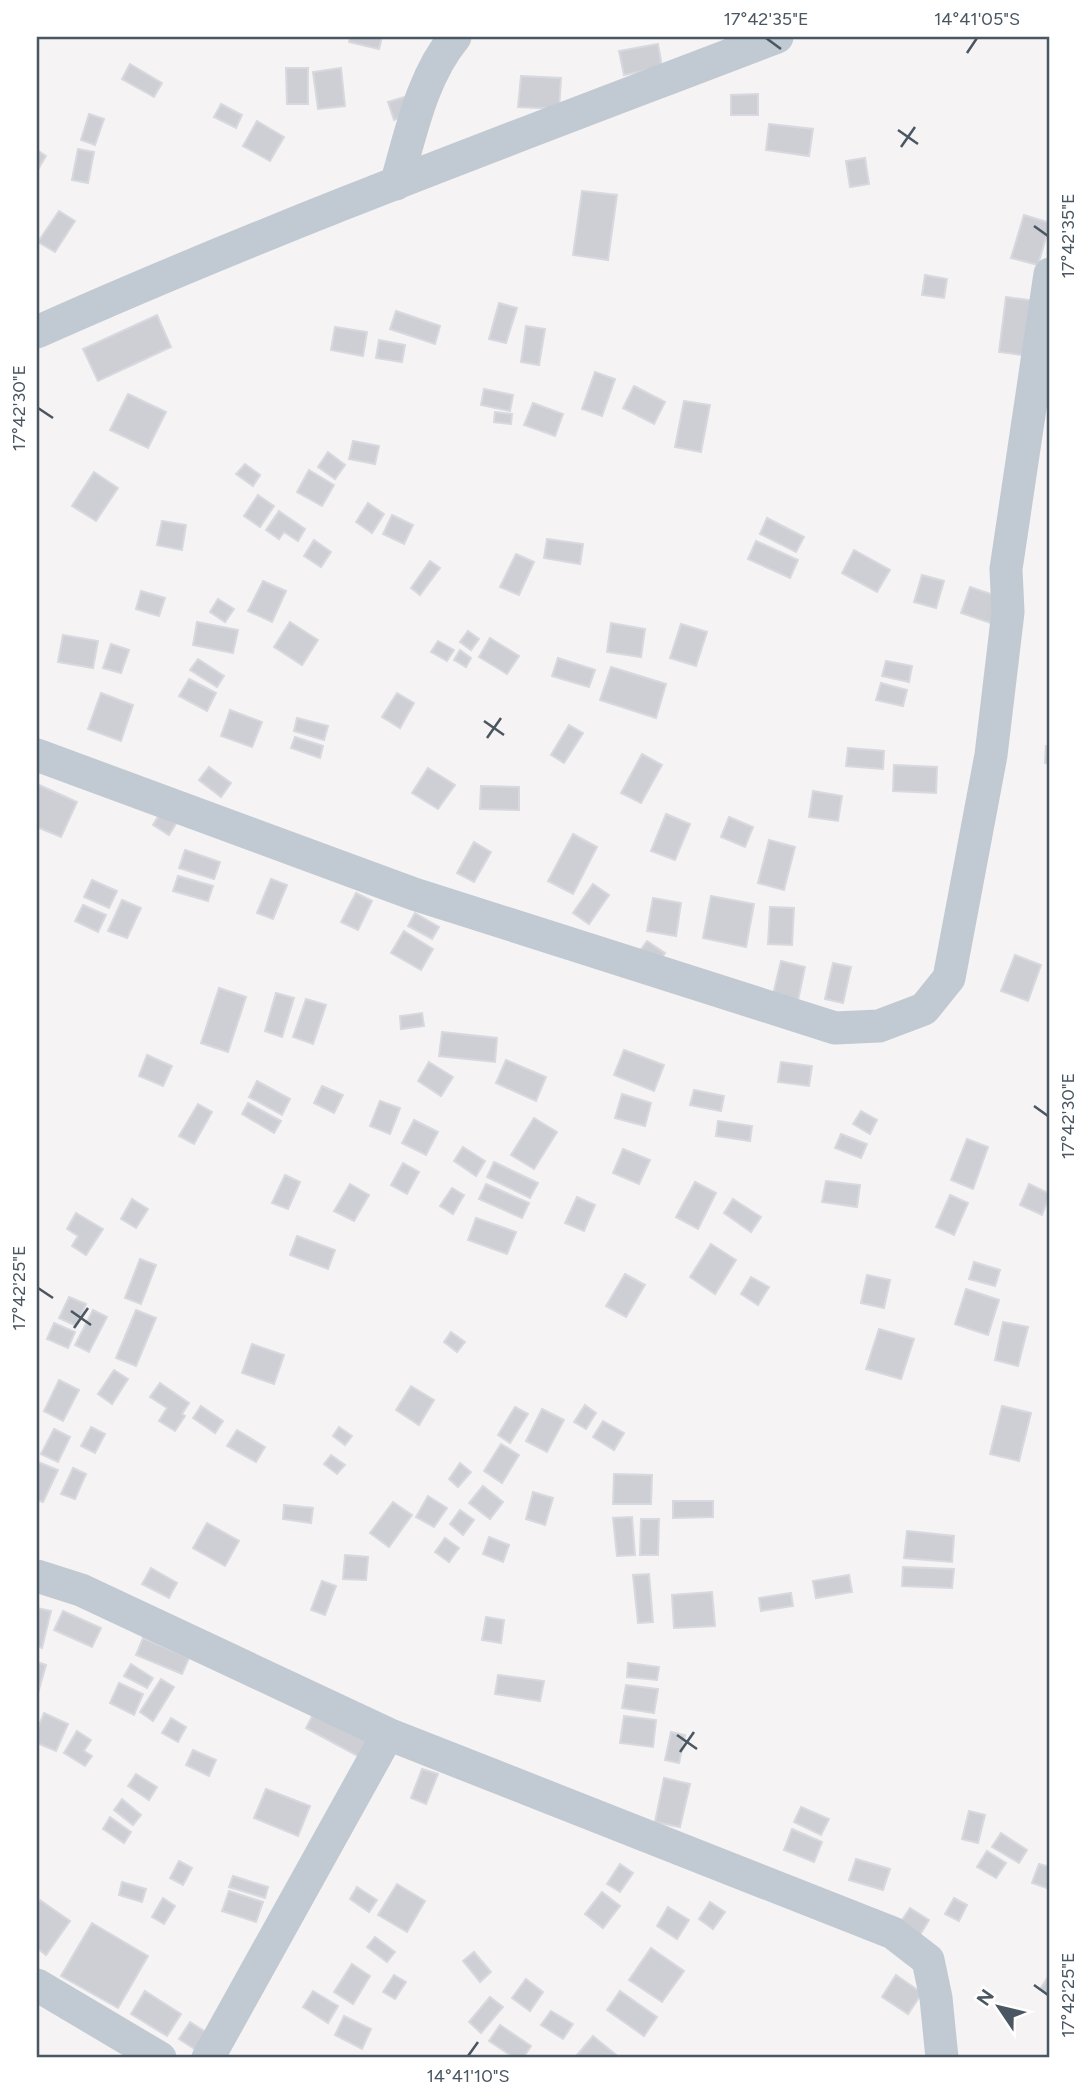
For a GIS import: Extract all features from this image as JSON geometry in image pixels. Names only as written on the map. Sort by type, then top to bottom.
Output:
[{"type":"street","points":[[396,184],[427,81],[442,53],[455,37]]},
{"type":"street","points":[[37,332],[108,300],[396,184],[777,37]]},
{"type":"street","points":[[37,755],[414,894],[835,1028],[879,1026],[924,1009],[949,978],[991,755],[1008,611],[1006,569],[1050,274]]},
{"type":"street","points":[[37,1576],[81,1590],[388,1734],[893,1933],[928,1960],[936,1998],[942,2058]]},
{"type":"street","points":[[208,2058],[388,1734]]},
{"type":"street","points":[[37,1985],[160,2058]]},
{"type":"building","points":[[350,37],[382,37],[379,49],[349,42]]},
{"type":"building","points":[[658,44],[662,67],[624,75],[619,51]]},
{"type":"building","points":[[130,64],[162,83],[154,97],[122,79]]},
{"type":"building","points":[[286,68],[308,68],[308,104],[287,104]]},
{"type":"building","points":[[341,68],[345,106],[318,109],[313,72]]},
{"type":"building","points":[[521,76],[561,78],[559,109],[518,107]]},
{"type":"building","points":[[758,94],[758,115],[731,115],[731,95]]},
{"type":"building","points":[[411,95],[416,112],[394,120],[388,102]]},
{"type":"building","points":[[221,104],[242,115],[236,128],[214,117]]},
{"type":"building","points":[[89,114],[104,119],[95,145],[81,140]]},
{"type":"building","points":[[257,121],[284,137],[270,161],[243,146]]},
{"type":"building","points":[[769,124],[813,129],[809,156],[766,150]]},
{"type":"building","points":[[78,149],[94,152],[88,183],[72,180]]},
{"type":"building","points":[[37,150],[46,156],[37,171]]},
{"type":"building","points":[[865,158],[869,184],[850,187],[846,161]]},
{"type":"building","points":[[582,191],[617,195],[608,260],[573,255]]},
{"type":"building","points":[[59,211],[75,221],[55,252],[38,242]]},
{"type":"building","points":[[1024,215],[1050,223],[1038,265],[1011,258]]},
{"type":"building","points":[[925,275],[947,279],[944,298],[922,295]]},
{"type":"building","points":[[1006,297],[1050,303],[1043,358],[999,352]]},
{"type":"building","points":[[499,303],[517,308],[506,343],[489,339]]},
{"type":"building","points":[[396,311],[440,326],[435,344],[390,329]]},
{"type":"building","points":[[157,315],[171,347],[98,381],[83,349]]},
{"type":"building","points":[[526,326],[545,329],[539,365],[521,362]]},
{"type":"building","points":[[335,327],[367,332],[363,356],[331,350]]},
{"type":"building","points":[[379,340],[405,345],[402,362],[376,358]]},
{"type":"building","points":[[595,372],[615,379],[602,416],[582,409]]},
{"type":"building","points":[[634,386],[665,402],[654,424],[623,408]]},
{"type":"building","points":[[484,389],[513,395],[510,411],[481,405]]},
{"type":"building","points":[[128,394],[166,412],[148,448],[110,430]]},
{"type":"building","points":[[684,401],[710,405],[701,452],[675,447]]},
{"type":"building","points":[[533,403],[563,414],[555,436],[524,425]]},
{"type":"building","points":[[495,412],[512,414],[511,424],[494,422]]},
{"type":"building","points":[[353,441],[379,446],[375,464],[349,459]]},
{"type":"building","points":[[328,452],[345,465],[335,479],[318,467]]},
{"type":"building","points":[[245,464],[260,475],[253,486],[236,474]]},
{"type":"building","points":[[309,470],[334,485],[322,506],[297,492]]},
{"type":"building","points":[[94,472],[118,488],[96,521],[72,506]]},
{"type":"building","points":[[258,495],[274,506],[260,527],[244,516]]},
{"type":"building","points":[[368,503],[384,514],[372,533],[356,522]]},
{"type":"building","points":[[279,511],[305,529],[298,541],[284,532],[279,539],[266,530]]},
{"type":"building","points":[[392,515],[413,525],[404,544],[383,534]]},
{"type":"building","points":[[767,518],[804,537],[796,552],[760,534]]},
{"type":"building","points":[[162,521],[186,525],[182,550],[157,545]]},
{"type":"building","points":[[547,539],[583,544],[580,564],[544,558]]},
{"type":"building","points":[[314,540],[331,552],[321,567],[304,556]]},
{"type":"building","points":[[756,541],[798,560],[790,578],[748,559]]},
{"type":"building","points":[[854,550],[890,570],[877,592],[842,573]]},
{"type":"building","points":[[516,554],[534,562],[519,595],[500,587]]},
{"type":"building","points":[[430,561],[440,568],[420,595],[411,588]]},
{"type":"building","points":[[922,575],[944,581],[936,608],[914,602]]},
{"type":"building","points":[[263,581],[286,591],[272,622],[248,611]]},
{"type":"building","points":[[970,587],[1017,603],[1008,629],[961,613]]},
{"type":"building","points":[[141,591],[165,598],[159,616],[136,609]]},
{"type":"building","points":[[218,599],[234,609],[225,622],[210,612]]},
{"type":"building","points":[[197,622],[238,630],[233,653],[193,645]]},
{"type":"building","points":[[290,622],[318,640],[302,665],[274,647]]},
{"type":"building","points":[[611,623],[645,629],[641,657],[607,652]]},
{"type":"building","points":[[681,624],[707,632],[696,666],[670,658]]},
{"type":"building","points":[[468,631],[479,639],[471,650],[460,642]]},
{"type":"building","points":[[63,635],[98,641],[93,668],[58,662]]},
{"type":"building","points":[[490,638],[519,656],[507,674],[479,657]]},
{"type":"building","points":[[438,641],[454,650],[447,661],[431,652]]},
{"type":"building","points":[[111,644],[129,650],[121,673],[103,668]]},
{"type":"building","points":[[460,650],[471,658],[466,667],[454,660]]},
{"type":"building","points":[[558,658],[595,670],[589,687],[552,676]]},
{"type":"building","points":[[198,659],[224,676],[217,687],[190,670]]},
{"type":"building","points":[[886,661],[912,666],[909,682],[882,676]]},
{"type":"building","points":[[611,667],[666,684],[656,718],[600,700]]},
{"type":"building","points":[[189,679],[216,693],[207,711],[179,696]]},
{"type":"building","points":[[881,683],[907,690],[903,706],[876,700]]},
{"type":"building","points":[[101,693],[133,705],[121,741],[88,729]]},
{"type":"building","points":[[397,693],[414,703],[400,728],[382,717]]},
{"type":"building","points":[[230,710],[262,722],[252,747],[221,736]]},
{"type":"building","points":[[297,718],[328,726],[324,740],[294,731]]},
{"type":"building","points":[[569,725],[583,733],[564,763],[551,755]]},
{"type":"building","points":[[295,737],[323,746],[320,758],[291,748]]},
{"type":"building","points":[[1046,746],[1050,746],[1050,764],[1045,763]]},
{"type":"building","points":[[848,748],[884,751],[883,769],[846,766]]},
{"type":"building","points":[[642,754],[662,765],[641,803],[621,793]]},
{"type":"building","points":[[894,765],[937,767],[936,793],[893,791]]},
{"type":"building","points":[[209,767],[231,783],[221,797],[199,780]]},
{"type":"building","points":[[428,768],[455,785],[438,809],[412,793]]},
{"type":"building","points":[[37,784],[77,802],[61,837],[37,827]]},
{"type":"building","points":[[481,786],[519,787],[519,810],[480,809]]},
{"type":"building","points":[[813,791],[842,796],[838,821],[809,817]]},
{"type":"building","points":[[161,812],[177,822],[169,835],[153,825]]},
{"type":"building","points":[[666,814],[690,824],[675,860],[651,851]]},
{"type":"building","points":[[729,817],[753,827],[745,847],[721,837]]},
{"type":"building","points":[[573,834],[597,847],[573,894],[548,881]]},
{"type":"building","points":[[769,840],[795,847],[784,890],[758,883]]},
{"type":"building","points":[[474,842],[491,852],[474,882],[457,873]]},
{"type":"building","points":[[185,850],[220,862],[214,879],[179,868]]},
{"type":"building","points":[[178,876],[213,886],[208,901],[173,891]]},
{"type":"building","points":[[271,879],[287,885],[273,919],[257,913]]},
{"type":"building","points":[[92,880],[117,891],[109,908],[84,897]]},
{"type":"building","points":[[593,884],[609,895],[589,924],[573,913]]},
{"type":"building","points":[[356,893],[372,901],[358,930],[341,922]]},
{"type":"building","points":[[711,896],[754,904],[746,947],[703,938]]},
{"type":"building","points":[[653,898],[681,903],[676,936],[647,931]]},
{"type":"building","points":[[122,900],[141,908],[127,938],[108,931]]},
{"type":"building","points":[[83,905],[106,915],[98,932],[75,921]]},
{"type":"building","points":[[770,907],[794,908],[792,945],[768,944]]},
{"type":"building","points":[[415,913],[439,927],[432,939],[408,926]]},
{"type":"building","points":[[404,931],[433,949],[421,970],[391,953]]},
{"type":"building","points":[[647,941],[665,953],[655,968],[637,955]]},
{"type":"building","points":[[1015,955],[1041,965],[1028,1001],[1001,991]]},
{"type":"building","points":[[781,961],[805,967],[797,1005],[772,999]]},
{"type":"building","points":[[833,963],[851,967],[843,1003],[825,999]]},
{"type":"building","points":[[219,988],[246,997],[228,1052],[201,1043]]},
{"type":"building","points":[[276,993],[294,998],[282,1037],[265,1031]]},
{"type":"building","points":[[306,999],[326,1005],[313,1044],[293,1037]]},
{"type":"building","points":[[422,1013],[424,1026],[401,1029],[400,1016]]},
{"type":"building","points":[[442,1032],[497,1038],[495,1062],[439,1056]]},
{"type":"building","points":[[624,1050],[664,1065],[654,1091],[614,1075]]},
{"type":"building","points":[[147,1055],[172,1066],[163,1086],[139,1076]]},
{"type":"building","points":[[506,1060],[546,1077],[536,1101],[496,1083]]},
{"type":"building","points":[[429,1062],[453,1077],[441,1096],[418,1081]]},
{"type":"building","points":[[781,1062],[812,1066],[809,1086],[778,1082]]},
{"type":"building","points":[[257,1081],[290,1099],[282,1115],[249,1097]]},
{"type":"building","points":[[322,1086],[343,1095],[334,1113],[314,1103]]},
{"type":"building","points":[[694,1090],[724,1096],[721,1111],[690,1105]]},
{"type":"building","points":[[622,1094],[651,1103],[645,1126],[615,1118]]},
{"type":"building","points":[[380,1101],[400,1108],[390,1134],[370,1126]]},
{"type":"building","points":[[248,1103],[281,1121],[274,1133],[242,1114]]},
{"type":"building","points":[[198,1104],[212,1112],[194,1144],[179,1136]]},
{"type":"building","points":[[861,1111],[877,1120],[870,1134],[853,1124]]},
{"type":"building","points":[[534,1118],[557,1132],[534,1169],[511,1155]]},
{"type":"building","points":[[414,1120],[438,1132],[426,1155],[402,1143]]},
{"type":"building","points":[[718,1121],[752,1126],[750,1141],[716,1136]]},
{"type":"building","points":[[841,1134],[867,1144],[861,1158],[835,1148]]},
{"type":"building","points":[[967,1139],[988,1147],[973,1189],[951,1180]]},
{"type":"building","points":[[463,1147],[485,1161],[476,1176],[454,1161]]},
{"type":"building","points":[[623,1149],[650,1160],[639,1184],[613,1173]]},
{"type":"building","points":[[494,1162],[538,1183],[530,1198],[487,1177]]},
{"type":"building","points":[[403,1163],[419,1172],[407,1194],[391,1185]]},
{"type":"building","points":[[285,1175],[300,1182],[288,1209],[272,1203]]},
{"type":"building","points":[[826,1181],[860,1185],[857,1207],[822,1202]]},
{"type":"building","points":[[695,1182],[716,1193],[698,1229],[676,1217]]},
{"type":"building","points":[[350,1184],[369,1195],[354,1221],[334,1211]]},
{"type":"building","points":[[486,1184],[529,1203],[522,1218],[479,1199]]},
{"type":"building","points":[[1029,1184],[1050,1194],[1042,1215],[1020,1205]]},
{"type":"building","points":[[452,1188],[464,1195],[453,1214],[440,1206]]},
{"type":"building","points":[[950,1195],[968,1203],[954,1235],[936,1227]]},
{"type":"building","points":[[577,1197],[595,1205],[584,1231],[565,1223]]},
{"type":"building","points":[[132,1199],[148,1209],[136,1228],[121,1219]]},
{"type":"building","points":[[733,1199],[761,1217],[751,1232],[724,1213]]},
{"type":"building","points":[[76,1213],[103,1229],[86,1255],[72,1246],[78,1236],[67,1229]]},
{"type":"building","points":[[476,1218],[516,1232],[507,1254],[468,1240]]},
{"type":"building","points":[[297,1236],[335,1250],[328,1269],[290,1255]]},
{"type":"building","points":[[711,1244],[736,1260],[715,1294],[690,1277]]},
{"type":"building","points":[[140,1259],[156,1265],[141,1304],[125,1298]]},
{"type":"building","points":[[974,1262],[1000,1270],[995,1286],[969,1279]]},
{"type":"building","points":[[625,1274],[645,1285],[626,1317],[606,1306]]},
{"type":"building","points":[[867,1275],[890,1280],[884,1308],[861,1303]]},
{"type":"building","points":[[751,1277],[769,1287],[758,1305],[741,1294]]},
{"type":"building","points":[[966,1289],[999,1300],[988,1335],[955,1324]]},
{"type":"building","points":[[69,1297],[86,1304],[76,1326],[59,1318]]},
{"type":"building","points":[[93,1310],[107,1317],[89,1352],[75,1345]]},
{"type":"building","points":[[136,1310],[156,1318],[136,1366],[116,1358]]},
{"type":"building","points":[[1003,1322],[1028,1327],[1018,1366],[995,1360]]},
{"type":"building","points":[[54,1323],[75,1332],[68,1348],[47,1339]]},
{"type":"building","points":[[879,1329],[914,1339],[901,1379],[866,1369]]},
{"type":"building","points":[[451,1332],[465,1342],[457,1352],[444,1342]]},
{"type":"building","points":[[252,1344],[284,1355],[274,1384],[242,1373]]},
{"type":"building","points":[[114,1370],[128,1379],[112,1404],[98,1394]]},
{"type":"building","points":[[59,1380],[79,1390],[63,1421],[44,1411]]},
{"type":"building","points":[[160,1383],[189,1403],[182,1414],[185,1416],[175,1431],[159,1421],[167,1408],[150,1397]]},
{"type":"building","points":[[411,1386],[434,1400],[419,1425],[396,1410]]},
{"type":"building","points":[[585,1405],[596,1413],[586,1429],[574,1422]]},
{"type":"building","points":[[201,1406],[223,1421],[215,1433],[193,1418]]},
{"type":"building","points":[[1002,1406],[1031,1413],[1019,1461],[990,1454]]},
{"type":"building","points":[[515,1407],[528,1414],[510,1443],[498,1435]]},
{"type":"building","points":[[542,1409],[564,1420],[547,1452],[526,1441]]},
{"type":"building","points":[[603,1421],[624,1433],[614,1450],[593,1437]]},
{"type":"building","points":[[91,1427],[105,1434],[95,1453],[81,1446]]},
{"type":"building","points":[[339,1427],[352,1436],[345,1445],[333,1436]]},
{"type":"building","points":[[54,1429],[70,1437],[58,1462],[41,1454]]},
{"type":"building","points":[[237,1430],[265,1447],[256,1462],[227,1446]]},
{"type":"building","points":[[501,1444],[519,1455],[502,1483],[484,1471]]},
{"type":"building","points":[[331,1455],[345,1465],[337,1474],[324,1464]]},
{"type":"building","points":[[38,1462],[58,1470],[43,1502],[37,1500]]},
{"type":"building","points":[[460,1463],[471,1472],[458,1487],[449,1479]]},
{"type":"building","points":[[73,1468],[86,1474],[75,1499],[61,1494]]},
{"type":"building","points":[[614,1474],[652,1475],[651,1504],[613,1504]]},
{"type":"building","points":[[483,1486],[503,1502],[490,1519],[469,1503]]},
{"type":"building","points":[[533,1492],[553,1498],[545,1525],[526,1519]]},
{"type":"building","points":[[428,1496],[447,1508],[434,1527],[416,1517]]},
{"type":"building","points":[[673,1501],[713,1501],[713,1517],[673,1518]]},
{"type":"building","points":[[393,1502],[412,1515],[389,1547],[370,1533]]},
{"type":"building","points":[[284,1505],[313,1508],[311,1523],[283,1519]]},
{"type":"building","points":[[460,1510],[474,1520],[463,1535],[450,1524]]},
{"type":"building","points":[[632,1517],[635,1555],[617,1556],[613,1518]]},
{"type":"building","points":[[641,1519],[659,1519],[658,1555],[640,1555]]},
{"type":"building","points":[[207,1523],[239,1541],[225,1566],[193,1548]]},
{"type":"building","points":[[907,1531],[954,1536],[952,1562],[904,1558]]},
{"type":"building","points":[[489,1537],[509,1545],[503,1562],[483,1554]]},
{"type":"building","points":[[445,1538],[459,1548],[449,1562],[435,1552]]},
{"type":"building","points":[[345,1555],[368,1557],[366,1580],[343,1579]]},
{"type":"building","points":[[903,1567],[954,1569],[952,1588],[902,1586]]},
{"type":"building","points":[[151,1568],[177,1583],[169,1598],[142,1584]]},
{"type":"building","points":[[649,1574],[653,1622],[638,1623],[633,1575]]},
{"type":"building","points":[[849,1575],[852,1592],[816,1598],[813,1581]]},
{"type":"building","points":[[322,1581],[336,1586],[325,1615],[311,1610]]},
{"type":"building","points":[[712,1592],[715,1626],[674,1628],[672,1595]]},
{"type":"building","points":[[791,1593],[793,1606],[761,1611],[759,1598]]},
{"type":"building","points":[[37,1608],[51,1611],[42,1648],[37,1646]]},
{"type":"building","points":[[63,1611],[101,1628],[92,1647],[54,1630]]},
{"type":"building","points":[[486,1617],[504,1620],[501,1643],[482,1640]]},
{"type":"building","points":[[143,1638],[189,1658],[182,1674],[136,1655]]},
{"type":"building","points":[[37,1662],[46,1665],[38,1693],[37,1693]]},
{"type":"building","points":[[628,1663],[659,1667],[657,1680],[627,1677]]},
{"type":"building","points":[[131,1664],[153,1678],[147,1688],[124,1676]]},
{"type":"building","points":[[498,1675],[544,1681],[540,1701],[495,1694]]},
{"type":"building","points":[[161,1679],[174,1687],[153,1721],[140,1712]]},
{"type":"building","points":[[119,1683],[143,1694],[134,1715],[110,1703]]},
{"type":"building","points":[[626,1685],[658,1689],[654,1713],[622,1708]]},
{"type":"building","points":[[317,1707],[376,1738],[365,1760],[306,1728]]},
{"type":"building","points":[[44,1713],[68,1724],[56,1751],[37,1743],[37,1730]]},
{"type":"building","points":[[624,1716],[656,1720],[653,1747],[620,1743]]},
{"type":"building","points":[[171,1718],[186,1727],[178,1742],[162,1733]]},
{"type":"building","points":[[77,1731],[91,1740],[84,1751],[92,1756],[85,1766],[64,1753]]},
{"type":"building","points":[[671,1732],[685,1735],[679,1763],[665,1760]]},
{"type":"building","points":[[193,1750],[216,1760],[209,1776],[186,1765]]},
{"type":"building","points":[[422,1769],[438,1774],[426,1804],[411,1798]]},
{"type":"building","points":[[136,1774],[157,1787],[149,1800],[128,1786]]},
{"type":"building","points":[[664,1778],[690,1784],[680,1827],[655,1822]]},
{"type":"building","points":[[266,1789],[310,1806],[298,1836],[254,1818]]},
{"type":"building","points":[[122,1799],[141,1815],[133,1825],[114,1810]]},
{"type":"building","points":[[801,1807],[829,1819],[821,1835],[794,1822]]},
{"type":"building","points":[[969,1811],[985,1815],[978,1843],[962,1839]]},
{"type":"building","points":[[110,1817],[131,1832],[124,1843],[103,1829]]},
{"type":"building","points":[[792,1829],[822,1842],[814,1862],[784,1850]]},
{"type":"building","points":[[1001,1833],[1027,1850],[1019,1863],[992,1847]]},
{"type":"building","points":[[987,1851],[1006,1863],[996,1878],[977,1867]]},
{"type":"building","points":[[856,1859],[890,1869],[883,1890],[849,1880]]},
{"type":"building","points":[[179,1861],[192,1868],[183,1885],[170,1878]]},
{"type":"building","points":[[620,1864],[633,1873],[620,1892],[607,1884]]},
{"type":"building","points":[[1039,1864],[1050,1867],[1050,1889],[1032,1883]]},
{"type":"building","points":[[233,1876],[268,1887],[265,1898],[229,1887]]},
{"type":"building","points":[[122,1882],[146,1889],[142,1902],[119,1895]]},
{"type":"building","points":[[397,1884],[425,1901],[407,1932],[378,1915]]},
{"type":"building","points":[[357,1887],[377,1900],[369,1912],[350,1899]]},
{"type":"building","points":[[229,1891],[263,1902],[256,1922],[222,1911]]},
{"type":"building","points":[[602,1892],[620,1906],[603,1928],[585,1914]]},
{"type":"building","points":[[163,1898],[175,1906],[164,1924],[152,1917]]},
{"type":"building","points":[[954,1898],[967,1905],[959,1921],[945,1914]]},
{"type":"building","points":[[40,1900],[70,1921],[46,1955],[37,1948],[37,1904]]},
{"type":"building","points":[[710,1902],[725,1912],[713,1929],[699,1919]]},
{"type":"building","points":[[668,1907],[689,1920],[677,1939],[657,1926]]},
{"type":"building","points":[[910,1908],[929,1920],[920,1935],[900,1923]]},
{"type":"building","points":[[92,1923],[148,1956],[118,2008],[61,1976]]},
{"type":"building","points":[[375,1937],[395,1952],[387,1962],[367,1947]]},
{"type":"building","points":[[651,1948],[684,1971],[662,2002],[629,1980]]},
{"type":"building","points":[[474,1952],[491,1972],[480,1982],[463,1961]]},
{"type":"building","points":[[352,1964],[370,1976],[353,2004],[334,1992]]},
{"type":"building","points":[[1050,1974],[1050,1996],[1040,1989]]},
{"type":"building","points":[[394,1975],[406,1982],[395,1999],[383,1992]]},
{"type":"building","points":[[896,1975],[922,1993],[908,2014],[882,1997]]},
{"type":"building","points":[[526,1979],[543,1992],[530,2011],[512,1998]]},
{"type":"building","points":[[145,1991],[181,2014],[167,2036],[131,2014]]},
{"type":"building","points":[[313,1991],[338,2006],[328,2023],[303,2007]]},
{"type":"building","points":[[620,1991],[657,2017],[644,2036],[607,2010]]},
{"type":"building","points":[[490,1997],[503,2007],[481,2033],[469,2022]]},
{"type":"building","points":[[551,2011],[573,2024],[563,2039],[541,2025]]},
{"type":"building","points":[[344,2016],[371,2029],[362,2049],[335,2035]]},
{"type":"building","points":[[190,2022],[220,2041],[208,2058],[179,2039]]},
{"type":"building","points":[[500,2025],[531,2046],[523,2058],[515,2058],[489,2041]]},
{"type":"building","points":[[593,2036],[620,2058],[582,2058],[577,2055]]}]
